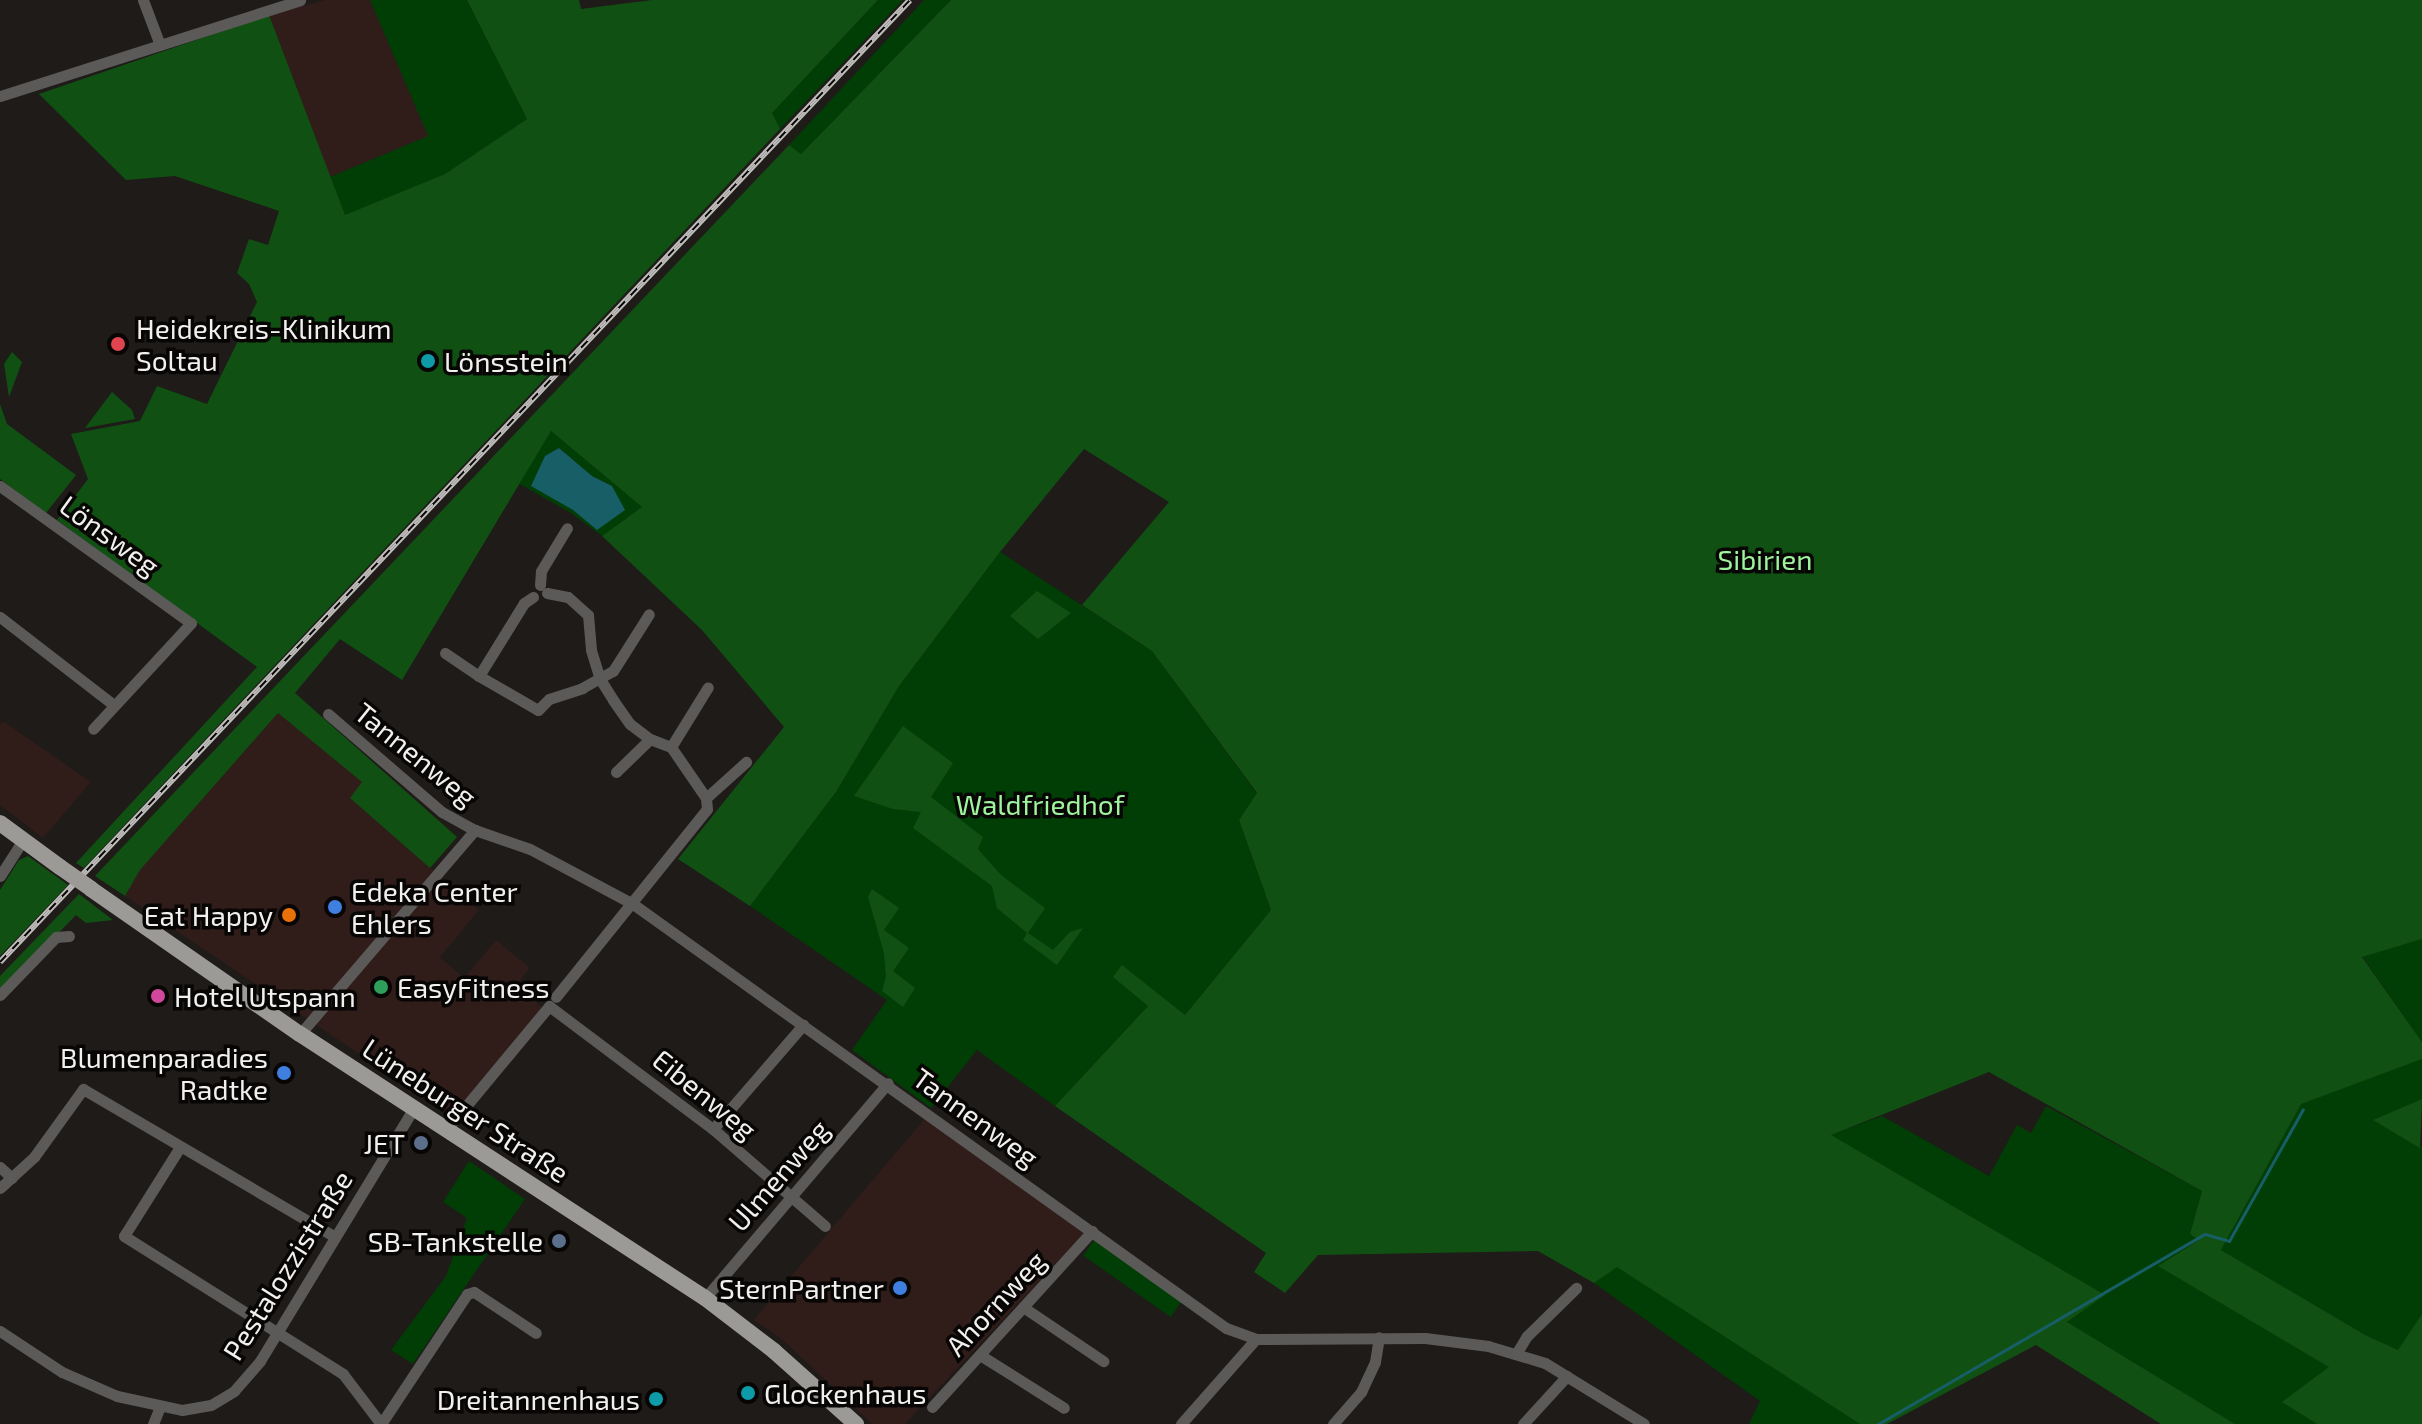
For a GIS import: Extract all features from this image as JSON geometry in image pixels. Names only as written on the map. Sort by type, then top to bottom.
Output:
[{"type":"main road","name":"Lüneburger Straße","points":[[0,823],[300,1034],[705,1298],[774,1351],[856,1424]]},
{"type":"street","points":[[143,0],[160,45]]},
{"type":"street","points":[[0,96],[300,0]]},
{"type":"street","name":"Lönsweg","points":[[0,486],[191,623],[114,705]]},
{"type":"street","points":[[479,676],[524,603],[533,597],[542,600],[541,571],[567,528]]},
{"type":"street","points":[[447,1129],[704,818],[706,798],[671,747],[650,739],[630,724],[600,679],[591,650],[588,615],[568,597],[543,589]]},
{"type":"street","points":[[445,653],[538,710],[549,699],[613,671],[649,614]]},
{"type":"street","points":[[0,617],[114,705],[93,729]]},
{"type":"street","points":[[671,747],[708,687]]},
{"type":"street","name":"Tannenweg","points":[[328,714],[442,812],[475,830],[530,849],[633,904],[888,1083],[1226,1328],[1256,1339],[1379,1337],[1442,1340],[1516,1354],[1567,1376],[1644,1424]]},
{"type":"street","points":[[616,772],[650,739]]},
{"type":"street","points":[[706,798],[746,762]]},
{"type":"street","points":[[300,1034],[475,830]]},
{"type":"street","points":[[0,876],[23,840]]},
{"type":"street","points":[[0,995],[56,937],[69,936]]},
{"type":"street","name":"Eibenweg","points":[[553,1001],[713,1129],[825,1226]]},
{"type":"street","points":[[713,1129],[803,1025]]},
{"type":"street","name":"Ulmenweg","points":[[705,1298],[888,1083]]},
{"type":"street","points":[[0,1188],[52,1134],[83,1089],[334,1236]]},
{"type":"street","name":"Pestalozzistraße","points":[[0,1331],[82,1382],[160,1407],[182,1410],[211,1405],[234,1391],[260,1361],[414,1108]]},
{"type":"street","points":[[180,1147],[124,1236],[343,1374],[381,1424],[467,1294],[474,1292],[536,1333]]},
{"type":"street","points":[[0,1167],[12,1178]]},
{"type":"street","name":"Ahornweg","points":[[932,1407],[1092,1231]]},
{"type":"street","points":[[1516,1354],[1527,1336],[1576,1288]]},
{"type":"street","points":[[1023,1307],[1103,1361]]},
{"type":"street","points":[[1333,1424],[1361,1392],[1375,1362],[1379,1337]]},
{"type":"street","points":[[1181,1424],[1256,1339]]},
{"type":"street","points":[[980,1355],[1064,1408]]},
{"type":"street","points":[[1523,1424],[1567,1376]]},
{"type":"street","points":[[153,1424],[160,1407]]},
{"type":"shaded area","points":[[325,0],[370,0],[429,136],[330,177],[269,15]]},
{"type":"shaded area","points":[[278,713],[363,782],[350,798],[479,910],[440,957],[464,978],[496,940],[530,968],[515,986],[543,1008],[453,1117],[125,896],[140,870]]},
{"type":"shaded area","points":[[3,721],[91,782],[43,838],[0,805],[0,725]]},
{"type":"shaded area","points":[[928,1115],[1086,1231],[905,1424],[872,1424],[784,1341],[754,1320]]},
{"type":"green space","points":[[370,0],[467,0],[527,119],[445,174],[344,216],[330,177],[428,136]]},
{"type":"green space","points":[[467,0],[579,0],[581,9],[652,0],[878,0],[772,113],[780,129],[84,868],[76,863],[257,667],[57,520],[88,479],[71,434],[140,421],[157,386],[207,404],[257,302],[249,284],[237,273],[249,239],[268,245],[279,211],[175,176],[126,180],[39,94],[269,15],[345,215],[445,174],[527,119]]},
{"type":"green space","points":[[878,0],[903,0],[780,129],[771,114]]},
{"type":"green space","points":[[924,0],[951,0],[801,154],[789,145]]},
{"type":"green space","name":"Sibirien","points":[[951,0],[2422,0],[2422,939],[2362,957],[2422,1042],[2422,1059],[2301,1104],[2221,1250],[2367,1336],[2398,1350],[2422,1314],[2422,1424],[2317,1424],[2282,1402],[2329,1367],[2158,1266],[2199,1240],[2190,1234],[2202,1191],[1989,1072],[1831,1135],[2105,1295],[2067,1322],[2235,1424],[2161,1424],[2036,1345],[1887,1424],[1860,1424],[1617,1267],[1594,1283],[1538,1251],[1318,1255],[1285,1293],[1254,1272],[1266,1253],[1055,1106],[1148,1006],[1113,977],[1122,965],[1185,1015],[1271,910],[1239,820],[1257,793],[1152,651],[1082,605],[1169,502],[1084,449],[1000,552],[899,686],[836,792],[750,906],[678,859],[784,727],[702,630],[602,536],[642,507],[551,431],[402,680],[340,639],[295,693],[457,837],[430,868],[350,798],[362,782],[278,713],[140,870],[125,896],[95,876],[789,145],[801,154]]},
{"type":"green space","points":[[12,352],[22,362],[9,397],[4,364]]},
{"type":"green space","points":[[112,392],[132,410],[135,419],[85,428]]},
{"type":"green space","points":[[0,404],[7,424],[76,475],[46,513],[0,479]]},
{"type":"green space","points":[[551,431],[642,507],[602,536],[571,513],[518,483]],"holes":[[[559,448],[592,476],[612,486],[597,530],[573,510],[531,485]]]},
{"type":"green space","name":"Waldfriedhof","points":[[1000,552],[1152,651],[1257,794],[1239,820],[1271,910],[1185,1015],[1123,966],[1114,977],[1148,1006],[1055,1106],[977,1050],[931,1108],[852,1050],[887,1000],[750,906],[836,792],[899,686]]},
{"type":"green space","points":[[1037,591],[1071,613],[1038,639],[1010,616]]},
{"type":"green space","points":[[903,726],[953,763],[931,797],[983,837],[978,849],[1001,875],[1045,908],[1028,933],[1053,950],[1070,932],[1083,928],[1057,965],[1023,940],[1027,933],[997,908],[992,886],[913,828],[921,812],[893,809],[854,796]]},
{"type":"green space","points":[[28,856],[68,885],[0,956],[0,890],[19,860]]},
{"type":"green space","points":[[872,889],[899,908],[884,930],[909,948],[893,971],[915,988],[903,1007],[882,991],[886,976],[884,953],[868,897]]},
{"type":"green space","points":[[79,894],[113,920],[86,923],[76,915],[0,993],[0,976]]},
{"type":"green space","points":[[2422,939],[2422,1042],[2362,956]]},
{"type":"green space","points":[[2422,1059],[2422,1099],[2374,1120],[2422,1147],[2422,1314],[2399,1351],[2367,1336],[2221,1250],[2301,1103]]},
{"type":"green space","points":[[2422,1099],[2420,1148],[2373,1120]]},
{"type":"green space","points":[[2046,1106],[2202,1191],[2190,1234],[2200,1239],[2159,1266],[2330,1367],[2283,1402],[2317,1424],[2235,1424],[2067,1322],[2104,1295],[1830,1135],[1882,1116],[1989,1176],[2017,1125],[2031,1133]]},
{"type":"green space","points":[[469,1161],[525,1199],[413,1364],[391,1350],[446,1276],[467,1218],[443,1202]]},
{"type":"green space","points":[[1094,1240],[1182,1301],[1171,1317],[1083,1256]]},
{"type":"green space","points":[[1617,1266],[1860,1424],[1749,1424],[1760,1401],[1594,1283]]},
{"type":"water","points":[[559,448],[592,476],[612,486],[625,510],[597,530],[573,510],[531,486],[545,456]]},
{"type":"waterway","points":[[1878,1424],[2205,1234],[2229,1241],[2303,1109]]},
{"type":"railway","points":[[0,962],[910,0]]},
{"type":"place","name":"Heidekreis-Klinikum Soltau","points":[[118,344]]},
{"type":"place","name":"Lönsstein","points":[[428,361]]},
{"type":"place","name":"Edeka Center Ehlers","points":[[335,907]]},
{"type":"place","name":"Eat Happy","points":[[289,915]]},
{"type":"place","name":"EasyFitness","points":[[381,987]]},
{"type":"place","name":"Hotel Utspann","points":[[158,996]]},
{"type":"place","name":"Blumenparadies Radtke","points":[[284,1073]]},
{"type":"place","name":"JET","points":[[421,1143]]},
{"type":"place","name":"SB-Tankstelle","points":[[559,1241]]},
{"type":"place","name":"SternPartner","points":[[900,1288]]},
{"type":"place","name":"Glockenhaus","points":[[748,1393]]},
{"type":"place","name":"Dreitannenhaus","points":[[656,1399]]}]
